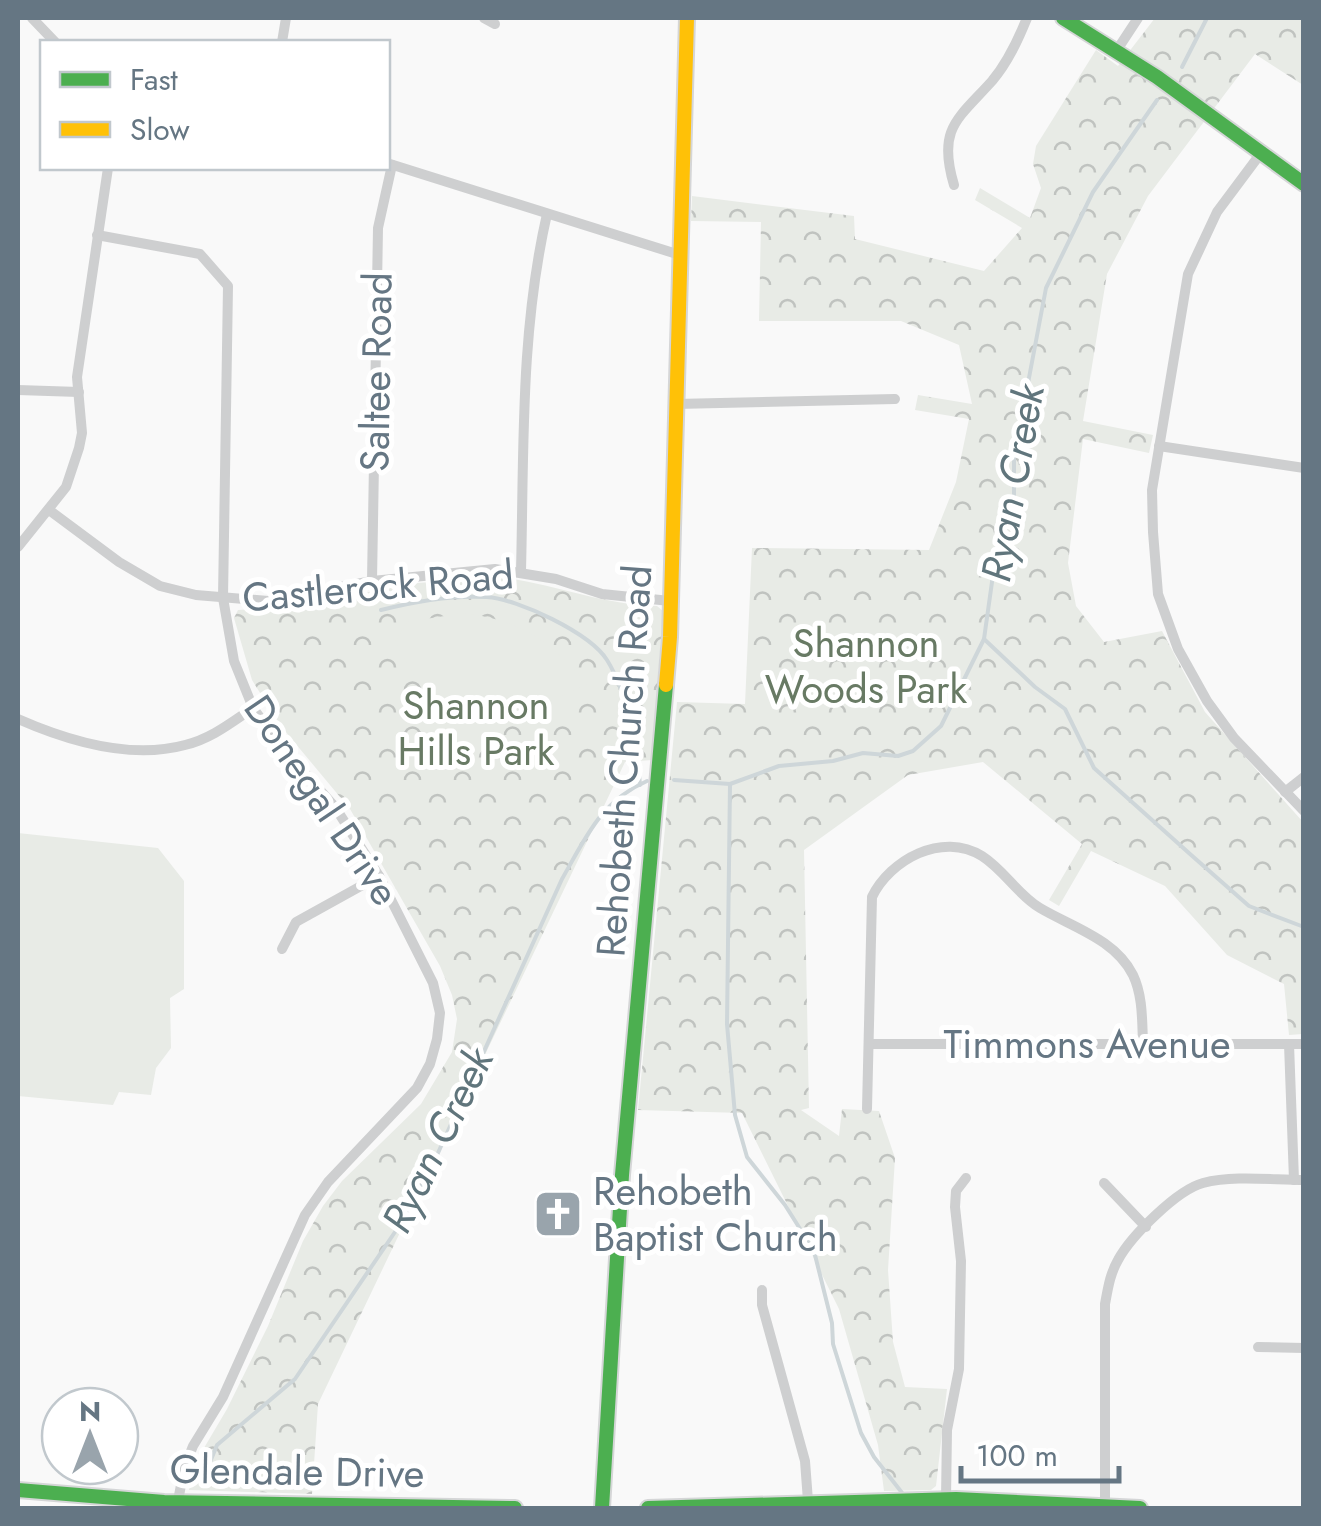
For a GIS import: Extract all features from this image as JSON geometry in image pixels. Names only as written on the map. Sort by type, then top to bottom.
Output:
[{"type":"street","points":[[32,18],[53,40]]},
{"type":"street","points":[[484,18],[495,24]]},
{"type":"street","name":"Rehobeth Church Road","points":[[602,1508],[622,1178],[666,688],[688,18]]},
{"type":"street","points":[[954,185],[947,162],[947,144],[959,114],[992,80],[1014,48],[1027,18]]},
{"type":"street","points":[[1063,18],[1117,50],[1304,184]]},
{"type":"street","points":[[1117,50],[1138,18]]},
{"type":"street","points":[[1261,153],[1218,212],[1188,274],[1152,490],[1158,594],[1178,648],[1207,701],[1234,738],[1304,811]]},
{"type":"street","points":[[390,164],[680,255]]},
{"type":"street","points":[[18,546],[66,487],[79,448],[82,433],[76,377],[108,170]]},
{"type":"street","name":"Saltee Road","points":[[372,581],[378,228],[389,170]]},
{"type":"street","points":[[521,571],[526,345],[531,291],[547,214]]},
{"type":"street","name":"Donegal Drive","points":[[97,235],[200,254],[228,286],[223,598],[234,661],[254,708],[280,745],[335,807],[378,876],[433,983],[440,1013],[430,1064],[417,1088],[328,1182],[305,1215],[223,1397],[193,1446],[178,1501]]},
{"type":"street","points":[[18,390],[79,392]]},
{"type":"street","points":[[676,404],[896,399]]},
{"type":"street","points":[[1159,446],[1304,468]]},
{"type":"street","name":"Castlerock Road","points":[[49,510],[119,562],[160,586],[223,598],[268,601],[372,581],[476,570],[521,571],[602,594],[670,600]]},
{"type":"street","points":[[18,720],[51,734],[110,748],[159,750],[187,745],[214,734],[254,708]]},
{"type":"street","points":[[1285,792],[1304,777]]},
{"type":"street","points":[[868,1109],[872,897],[881,878],[900,862],[936,848],[980,854],[1035,905],[1096,936],[1115,953],[1132,972],[1140,994],[1143,1043]]},
{"type":"street","points":[[282,949],[296,922],[378,876]]},
{"type":"street","name":"Timmons Avenue","points":[[870,1044],[1304,1044]]},
{"type":"street","points":[[1105,1504],[1105,1304],[1110,1275],[1120,1256],[1146,1226],[1174,1200],[1204,1183],[1299,1180],[1289,1044]]},
{"type":"street","points":[[946,1499],[948,1430],[959,1368],[961,1261],[954,1207],[956,1191],[966,1178]]},
{"type":"street","points":[[1104,1183],[1146,1226]]},
{"type":"street","points":[[762,1290],[762,1305],[805,1461],[808,1502]]},
{"type":"street","points":[[1258,1347],[1304,1348]]},
{"type":"street","name":"Glendale Drive","points":[[18,1490],[120,1500],[515,1508]]},
{"type":"street","points":[[648,1508],[946,1499],[1140,1508]]},
{"type":"green space","name":"Shannon Woods Park","points":[[1155,18],[1303,18],[1303,85],[1255,54],[1148,196],[1107,274],[1083,421],[1153,435],[1149,453],[1083,439],[1068,563],[1076,606],[1104,642],[1162,631],[1205,712],[1303,822],[1303,1034],[1289,1035],[1284,984],[1227,955],[1165,886],[1091,851],[1059,906],[1049,900],[1082,844],[983,762],[908,775],[804,850],[809,1108],[801,1110],[839,1136],[842,1109],[879,1111],[895,1158],[888,1270],[893,1342],[905,1387],[947,1389],[936,1486],[931,1490],[884,1491],[878,1445],[839,1309],[742,1113],[638,1110],[677,702],[745,704],[752,548],[929,550],[956,482],[969,419],[915,410],[918,395],[972,404],[959,345],[901,321],[759,321],[761,222],[691,221],[692,196],[854,216],[855,239],[984,271],[1022,228],[975,200],[980,188],[1030,218],[1041,188],[1033,164],[1036,146],[1096,50],[1118,66]]},
{"type":"green space","name":"Shannon Hills Park","points":[[498,577],[617,602],[657,606],[663,611],[652,760],[625,762],[318,1404],[312,1494],[189,1490],[191,1470],[268,1326],[303,1241],[342,1181],[421,1104],[452,1052],[457,1019],[440,966],[350,809],[280,725],[252,680],[234,618],[238,610],[293,606],[418,583]]},
{"type":"green space","points":[[463,613],[501,621],[532,635],[560,655],[587,684],[464,744],[454,743],[395,642],[407,622]]},
{"type":"green space","points":[[18,833],[158,848],[184,881],[184,989],[170,998],[171,1048],[156,1068],[151,1095],[119,1092],[113,1105],[18,1096]]},
{"type":"waterway","name":"Ryan Creek","points":[[1182,67],[1207,18]]},
{"type":"waterway","name":"Ryan Creek","points":[[674,780],[730,784],[779,766],[833,761],[863,753],[898,756],[913,751],[941,726],[984,639],[993,575],[1014,499],[1014,457],[1046,288],[1093,192],[1157,100]]},
{"type":"waterway","points":[[381,610],[434,599],[487,597],[534,611],[585,639],[607,660],[620,688],[634,737],[640,785]]},
{"type":"waterway","points":[[984,639],[1065,709],[1094,768],[1249,906],[1304,927]]},
{"type":"waterway","name":"Ryan Creek","points":[[201,1484],[217,1445],[295,1379],[395,1232],[428,1175],[562,879],[606,810],[647,781]]},
{"type":"waterway","points":[[730,784],[727,1024],[735,1115],[747,1157],[785,1205],[814,1251],[832,1323],[833,1344],[861,1433],[903,1494]]},
{"type":"traffic: fast","points":[[1063,18],[1157,77],[1304,184]]},
{"type":"traffic: fast","points":[[602,1508],[622,1175],[666,685]]},
{"type":"traffic: fast","points":[[18,1490],[164,1502],[515,1508]]},
{"type":"traffic: fast","points":[[648,1508],[956,1499],[1140,1508]]},
{"type":"traffic: slow","points":[[666,685],[687,18]]},
{"type":"place","name":"Rehobeth Baptist Church","points":[[558,1214]]}]
